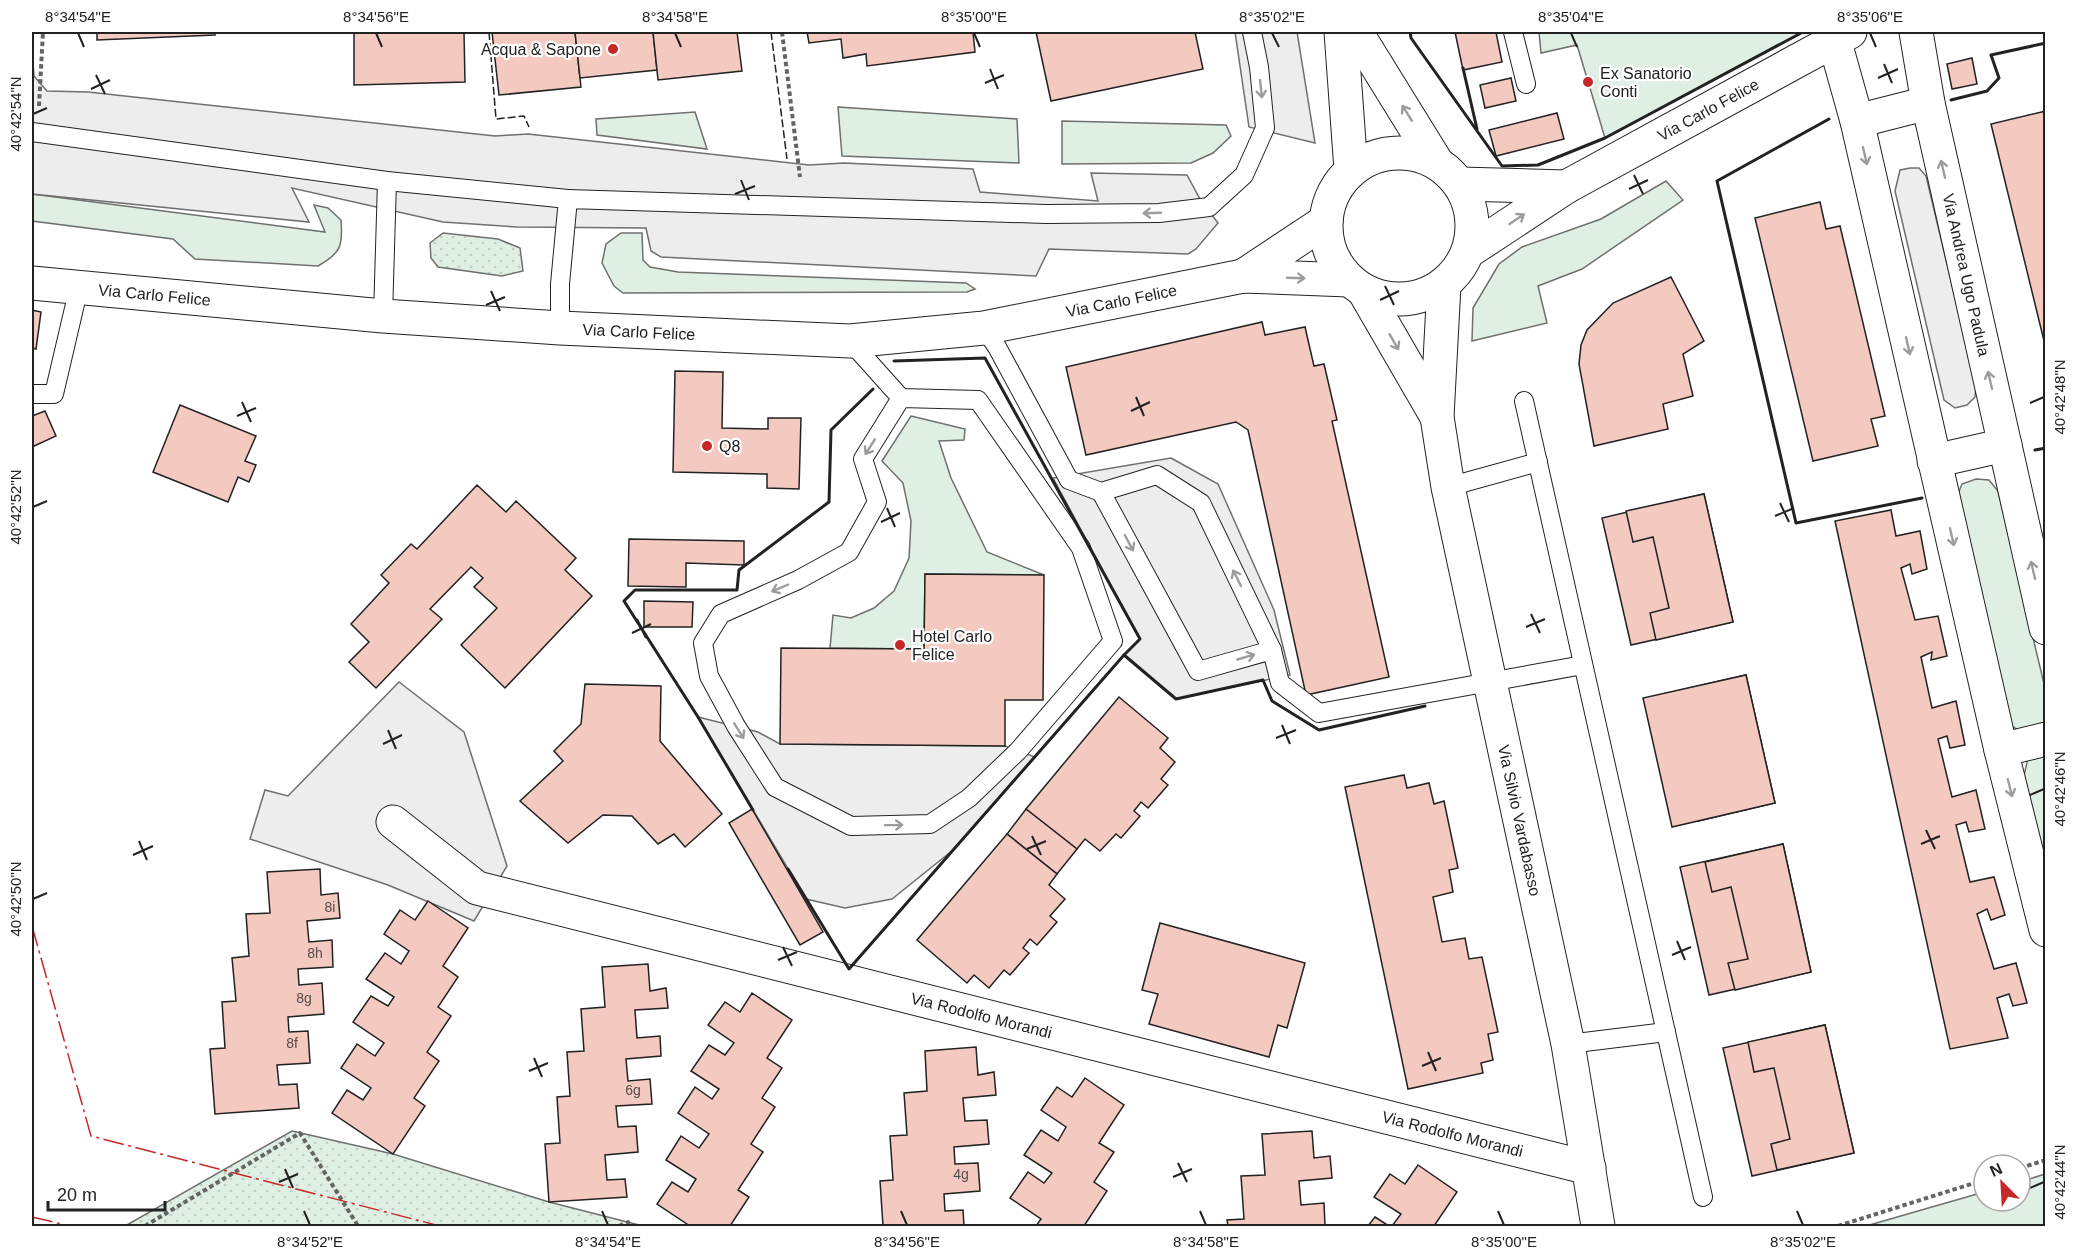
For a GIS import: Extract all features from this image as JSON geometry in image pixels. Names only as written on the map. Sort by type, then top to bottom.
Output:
[{"type":"main road","points":[[1341,32],[1352,170]]},
{"type":"main road","points":[[1356,32],[1448,173],[1471,213],[1473,229],[1468,251],[1459,270],[1444,285],[1426,295],[1405,300],[1384,298],[1357,285],[1336,263],[1328,243],[1326,221],[1338,185],[1352,170],[1371,159],[1393,153],[1416,154],[1448,173],[1566,187]]},
{"type":"main road","name":"Via Andrea Ugo Padula","points":[[1916,32],[1928,103],[2046,628]]},
{"type":"main road","points":[[1842,35],[1857,121],[1934,461],[2001,750],[2046,930]]},
{"type":"main road","name":"Via Carlo Felice","points":[[1468,251],[1566,187],[1842,35]]},
{"type":"main road","points":[[1857,121],[1928,103]]},
{"type":"main road","name":"Via Carlo Felice","points":[[1243,276],[1326,221]]},
{"type":"main road","name":"Via Carlo Felice","points":[[32,283],[383,316],[560,328],[850,341],[984,328],[1243,276],[1357,285]]},
{"type":"main road","name":"Via Silvio Vardabasso","points":[[1357,285],[1437,417]]},
{"type":"main road","name":"Via Silvio Vardabasso","points":[[1444,285],[1437,417],[1448,487],[1568,1044],[1598,1227]]},
{"type":"main road","points":[[1934,461],[2005,445]]},
{"type":"main road","points":[[2001,750],[2046,740]]},
{"type":"main road","name":"Via Rodolfo Morandi","points":[[393,822],[477,888],[1589,1168]]},
{"type":"lane","points":[[35,132],[387,181],[568,199],[1046,214],[1159,213],[1209,207],[1244,175],[1265,128],[1259,67],[1252,32]]},
{"type":"lane","points":[[1513,32],[1526,84]]},
{"type":"lane","points":[[383,316],[387,181]]},
{"type":"lane","points":[[560,328],[560,284],[568,199]]},
{"type":"lane","points":[[32,394],[54,394],[79,287]]},
{"type":"lane","points":[[984,328],[997,346],[1069,480],[1101,492],[1157,475],[1201,503],[1272,650],[1280,683],[1319,713],[1582,665]]},
{"type":"lane","points":[[850,341],[902,398],[978,400],[1081,548],[1113,641],[1018,751],[969,798],[930,824],[851,826],[776,787],[736,726],[709,676],[703,643],[721,614],[798,580],[849,552],[877,502],[862,459],[902,398]]},
{"type":"lane","points":[[1524,401],[1702,1197]]},
{"type":"lane","points":[[1448,487],[1538,462]]},
{"type":"lane","points":[[1101,492],[1198,671],[1272,650]]},
{"type":"lane","points":[[1568,1044],[1666,1032]]},
{"type":"path","points":[[35,132],[43,32]]},
{"type":"path","points":[[782,32],[804,207]]},
{"type":"path","points":[[145,1227],[300,1133],[358,1227]]},
{"type":"path","points":[[1838,1227],[1972,1184]]},
{"type":"path","points":[[619,1227],[628,1222],[632,1227]]},
{"type":"green space","points":[[1539,32],[1803,32],[1605,138],[1577,45],[1541,53]]},
{"type":"green space","points":[[838,107],[1017,119],[1019,163],[842,156]]},
{"type":"green space","points":[[695,112],[707,149],[597,135],[596,119]]},
{"type":"green space","points":[[1062,121],[1226,125],[1231,136],[1213,153],[1191,163],[1062,164]]},
{"type":"green space","points":[[1666,181],[1683,200],[1582,269],[1538,286],[1547,323],[1472,341],[1473,308],[1499,264],[1522,247],[1601,219]]},
{"type":"green space","points":[[32,194],[325,232],[314,205],[328,208],[341,220],[341,243],[332,257],[318,266],[195,259],[173,239],[32,221]]},
{"type":"green space","points":[[443,233],[498,239],[520,248],[523,271],[502,276],[438,267],[431,258],[430,243]]},
{"type":"green space","points":[[621,233],[642,233],[643,260],[650,267],[678,272],[966,283],[975,289],[967,292],[623,293],[614,286],[602,263],[606,244]]},
{"type":"green space","points":[[911,416],[965,429],[964,440],[939,441],[951,478],[987,552],[1044,575],[925,574],[924,649],[830,648],[833,615],[851,618],[874,608],[894,591],[909,558],[911,521],[903,483],[882,461]]},
{"type":"green space","points":[[1976,479],[1989,480],[1998,491],[2045,688],[2045,721],[2036,730],[2021,732],[2005,721],[1958,494],[1962,484]]},
{"type":"green space","points":[[2045,754],[2045,886],[2022,784],[2028,758]]},
{"type":"green space","points":[[292,1131],[393,1154],[549,1202],[643,1226],[125,1226]]},
{"type":"green space","points":[[2045,1174],[2045,1226],[1866,1226],[1972,1195],[1972,1213],[2032,1213],[2032,1178]]},
{"type":"shaded area","points":[[1235,32],[1297,32],[1315,143],[1249,127]]},
{"type":"shaded area","points":[[32,50],[34,76],[47,91],[88,92],[495,136],[528,134],[809,165],[844,163],[973,169],[980,192],[1098,201],[1091,173],[1187,175],[1200,199],[1218,223],[1196,249],[1188,254],[1049,249],[1036,276],[661,257],[651,251],[646,228],[517,227],[443,222],[292,188],[309,222],[32,194]]},
{"type":"shaded area","points":[[1919,168],[1926,176],[1976,386],[1975,397],[1967,405],[1955,408],[1944,400],[1895,191],[1900,170]]},
{"type":"shaded area","points":[[1171,458],[1218,484],[1274,610],[1290,675],[1176,699],[1124,655],[1140,639],[1053,478]]},
{"type":"shaded area","points":[[399,682],[464,732],[507,866],[474,921],[388,885],[250,839],[265,790],[288,796]]},
{"type":"shaded area","points":[[698,717],[758,732],[780,744],[1005,746],[1035,757],[953,850],[892,899],[845,908],[806,899]]},
{"type":"building","points":[[97,32],[215,32],[215,35],[97,40]]},
{"type":"building","points":[[354,32],[464,32],[465,82],[354,85]]},
{"type":"building","points":[[492,32],[575,32],[581,87],[499,95]]},
{"type":"building","points":[[575,32],[653,32],[657,70],[580,78]]},
{"type":"building","points":[[653,32],[737,32],[742,71],[658,80]]},
{"type":"building","points":[[807,32],[973,32],[975,52],[867,66],[866,54],[843,58],[841,39],[809,43]]},
{"type":"building","points":[[1036,32],[1195,32],[1203,69],[1051,101]]},
{"type":"building","points":[[1455,32],[1496,32],[1502,62],[1463,70]]},
{"type":"building","points":[[1972,58],[1977,84],[1952,89],[1947,64]]},
{"type":"building","points":[[1511,78],[1516,101],[1485,108],[1480,85]]},
{"type":"building","points":[[2046,111],[2046,349],[1991,124]]},
{"type":"building","points":[[1557,113],[1564,139],[1496,156],[1489,130]]},
{"type":"building","points":[[1820,202],[1826,229],[1840,226],[1885,416],[1871,419],[1878,446],[1813,461],[1755,218]]},
{"type":"building","points":[[1671,277],[1704,341],[1683,354],[1693,396],[1663,404],[1668,429],[1594,446],[1579,364],[1581,345],[1587,330],[1613,303]]},
{"type":"building","points":[[32,310],[41,312],[36,349],[32,348]]},
{"type":"building","points":[[1262,322],[1265,335],[1305,327],[1314,366],[1324,364],[1337,420],[1332,421],[1389,677],[1306,695],[1248,430],[1236,422],[1086,455],[1066,367]]},
{"type":"building","points":[[675,371],[723,372],[722,428],[768,429],[768,418],[801,418],[799,489],[767,488],[767,474],[673,472]]},
{"type":"building","points":[[180,405],[256,436],[245,461],[256,465],[249,482],[238,477],[228,502],[153,472]]},
{"type":"building","points":[[45,411],[56,436],[32,447],[32,416]]},
{"type":"building","points":[[477,485],[506,512],[516,501],[576,558],[565,570],[592,596],[505,688],[461,645],[497,608],[474,587],[483,578],[471,567],[430,609],[442,619],[376,688],[349,662],[369,642],[351,624],[389,583],[381,575],[411,544],[417,549]]},
{"type":"building","points":[[1704,494],[1733,622],[1631,645],[1602,518]]},
{"type":"building","points":[[1704,494],[1733,622],[1656,640],[1650,613],[1669,608],[1653,537],[1633,542],[1626,511]]},
{"type":"building","points":[[1891,510],[1896,536],[1920,531],[1927,569],[1912,574],[1910,564],[1901,568],[1915,620],[1938,616],[1947,656],[1931,660],[1932,652],[1921,657],[1932,708],[1956,701],[1965,745],[1950,748],[1947,736],[1938,739],[1952,797],[1976,790],[1985,829],[1969,832],[1966,822],[1956,825],[1970,882],[1994,877],[2005,915],[1991,920],[1987,909],[1977,914],[1994,969],[2016,963],[2027,1003],[2013,1006],[2009,994],[1997,998],[2008,1038],[1950,1049],[1835,521]]},
{"type":"building","points":[[629,539],[744,541],[744,565],[686,563],[686,587],[628,586]]},
{"type":"building","points":[[925,574],[1044,575],[1043,700],[1005,700],[1005,746],[780,744],[781,648],[924,649]]},
{"type":"building","points":[[644,601],[693,602],[692,627],[644,627]]},
{"type":"building","points":[[1746,675],[1775,803],[1698,821],[1692,794],[1711,790],[1695,718],[1675,723],[1668,693]]},
{"type":"building","points":[[1746,675],[1775,803],[1672,827],[1643,698]]},
{"type":"building","points":[[585,684],[661,686],[660,741],[722,814],[685,847],[674,834],[658,844],[632,816],[603,815],[568,843],[520,801],[563,761],[554,751],[581,724]]},
{"type":"building","points":[[1119,697],[1168,738],[1160,748],[1175,762],[1161,779],[1168,785],[1148,808],[1141,802],[1134,811],[1140,816],[1121,838],[1116,834],[1100,851],[1085,839],[1077,849],[1026,809]]},
{"type":"building","points":[[1404,775],[1407,788],[1429,783],[1434,804],[1444,801],[1458,868],[1449,870],[1453,892],[1433,897],[1442,942],[1465,938],[1469,959],[1482,957],[1498,1032],[1488,1034],[1493,1060],[1481,1063],[1483,1073],[1408,1089],[1345,787]]},
{"type":"building","points":[[752,809],[823,932],[800,945],[729,823]]},
{"type":"building","points":[[1026,809],[1077,849],[1057,874],[1007,834]]},
{"type":"building","points":[[1007,834],[1057,874],[1049,885],[1065,899],[1050,916],[1057,922],[1037,945],[1030,939],[1023,948],[1029,953],[1010,975],[1004,970],[989,988],[974,975],[967,983],[917,940]]},
{"type":"building","points":[[1783,844],[1811,972],[1709,995],[1680,867]]},
{"type":"building","points":[[1783,844],[1811,972],[1735,990],[1728,963],[1748,959],[1731,887],[1712,892],[1705,862]]},
{"type":"building","points":[[320,869],[321,895],[338,893],[340,918],[307,921],[309,942],[332,940],[333,967],[298,969],[299,985],[322,983],[324,1014],[288,1017],[289,1032],[308,1031],[310,1063],[277,1065],[279,1085],[297,1084],[299,1108],[215,1114],[210,1049],[225,1048],[222,1002],[236,1001],[232,958],[249,956],[246,914],[270,913],[267,872]]},
{"type":"building","points":[[428,901],[468,928],[443,966],[458,977],[438,1007],[451,1016],[427,1052],[439,1061],[414,1098],[425,1106],[393,1154],[332,1113],[347,1090],[363,1100],[371,1088],[341,1068],[357,1044],[375,1056],[384,1043],[353,1022],[371,996],[388,1006],[394,997],[366,979],[385,953],[401,964],[409,951],[384,934],[400,910],[415,920]]},
{"type":"building","points":[[1160,923],[1305,963],[1287,1028],[1278,1025],[1269,1057],[1149,1024],[1158,994],[1142,990]]},
{"type":"building","points":[[648,964],[650,991],[666,988],[668,1008],[635,1010],[637,1038],[660,1036],[661,1056],[626,1059],[628,1081],[650,1079],[652,1104],[616,1106],[618,1127],[636,1126],[638,1152],[605,1155],[607,1180],[625,1179],[627,1197],[549,1202],[545,1144],[560,1143],[557,1097],[570,1096],[567,1052],[584,1051],[581,1009],[605,1007],[602,967]]},
{"type":"building","points":[[752,993],[792,1020],[767,1058],[782,1068],[762,1098],[775,1107],[751,1144],[763,1152],[738,1190],[749,1197],[730,1226],[690,1226],[657,1204],[672,1182],[688,1192],[696,1179],[666,1160],[681,1136],[699,1148],[709,1134],[678,1113],[695,1087],[712,1099],[719,1089],[691,1071],[709,1045],[725,1055],[734,1043],[708,1025],[725,1002],[740,1012]]},
{"type":"building","points":[[1825,1025],[1854,1153],[1752,1176],[1723,1048]]},
{"type":"building","points":[[1825,1025],[1854,1153],[1777,1170],[1771,1144],[1790,1139],[1774,1068],[1754,1072],[1748,1042]]},
{"type":"building","points":[[976,1047],[978,1075],[994,1072],[996,1095],[963,1098],[965,1121],[987,1120],[989,1144],[954,1147],[955,1164],[978,1163],[980,1191],[944,1194],[945,1211],[963,1210],[964,1226],[883,1226],[880,1181],[893,1180],[890,1136],[907,1135],[904,1093],[927,1091],[925,1051]]},
{"type":"building","points":[[1085,1078],[1124,1105],[1099,1143],[1114,1152],[1094,1182],[1107,1191],[1084,1226],[1036,1226],[1041,1219],[1010,1198],[1028,1172],[1044,1183],[1052,1173],[1024,1155],[1041,1130],[1058,1141],[1066,1127],[1041,1110],[1057,1087],[1072,1097]]},
{"type":"building","points":[[1312,1131],[1314,1158],[1330,1156],[1332,1178],[1299,1181],[1301,1205],[1324,1203],[1325,1226],[1228,1226],[1227,1220],[1244,1219],[1241,1176],[1265,1175],[1262,1134]]},
{"type":"building","points":[[1418,1165],[1457,1192],[1434,1226],[1392,1226],[1401,1214],[1374,1197],[1390,1174],[1405,1184]]},
{"type":"building","points":[[1375,1217],[1389,1226],[1368,1226]]},
{"type":"fence","points":[[489,32],[496,119],[524,116],[529,127]]},
{"type":"fence","points":[[771,32],[787,159]]},
{"type":"wall","points":[[1410,32],[1411,38],[1502,166],[1538,165],[1605,138],[1803,32]]},
{"type":"wall","points":[[1951,100],[1987,91],[1999,78],[1991,55],[2046,43]]},
{"type":"wall","points":[[1463,68],[1477,129]]},
{"type":"wall","points":[[1829,119],[1717,181],[1796,523],[1922,498]]},
{"type":"wall","points":[[894,361],[985,358],[1140,639],[1124,655],[1176,699],[1263,680],[1272,701],[1319,730],[1425,706]]},
{"type":"wall","points":[[753,810],[698,717],[624,601],[635,590],[737,590],[739,570],[829,502],[831,430],[873,389]]},
{"type":"wall","points":[[2035,450],[2046,448]]},
{"type":"wall","points":[[788,869],[849,969],[1124,655]]},
{"type":"power","points":[[32,926],[91,1136],[440,1226]]},
{"type":"power","points":[[32,1217],[70,1226]]},
{"type":"place","name":"Acqua & Sapone","points":[[613,49]]},
{"type":"place","name":"Ex Sanatorio Conti","points":[[1588,82]]},
{"type":"place","name":"Q8","points":[[707,446]]},
{"type":"place","name":"Hotel Carlo Felice","points":[[900,645]]}]
